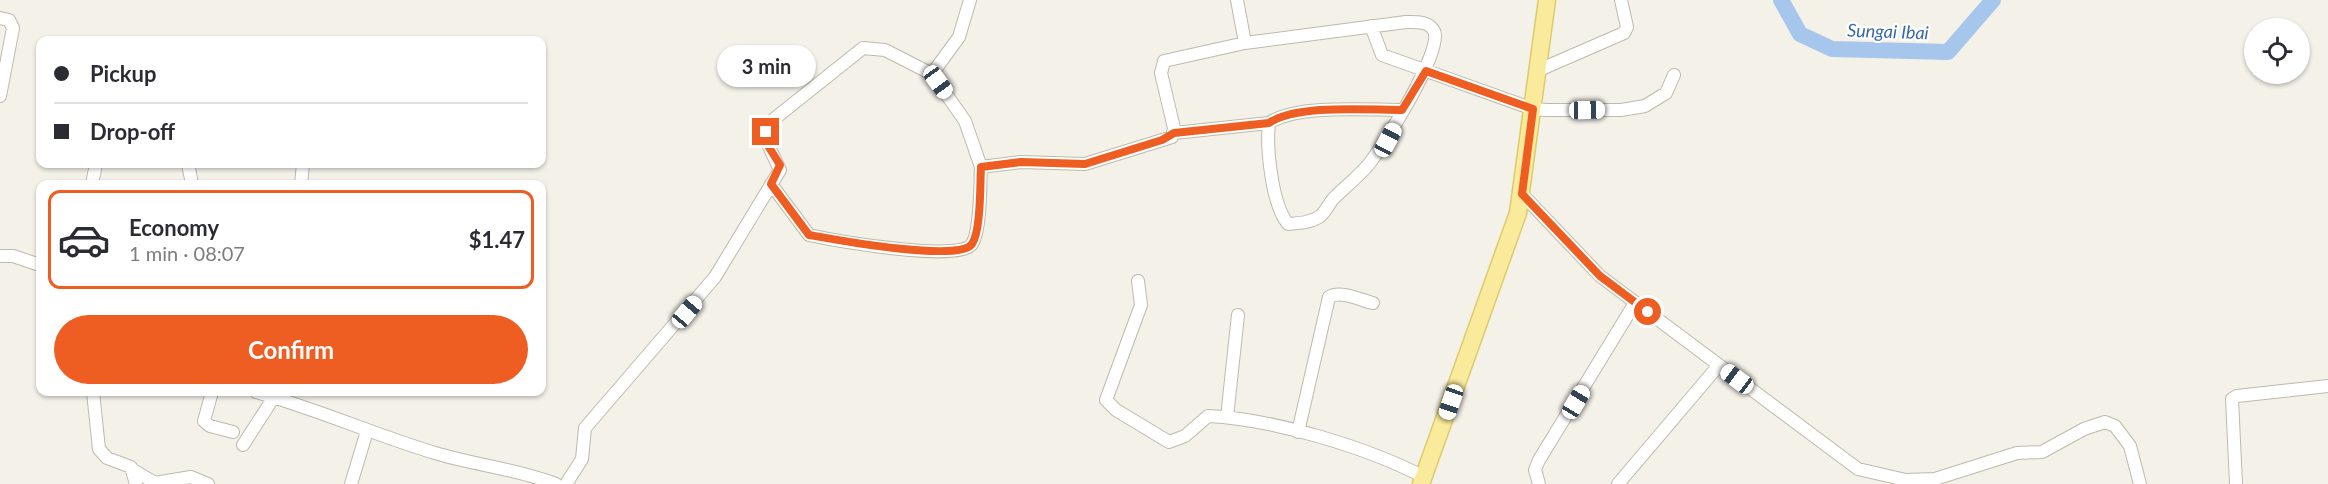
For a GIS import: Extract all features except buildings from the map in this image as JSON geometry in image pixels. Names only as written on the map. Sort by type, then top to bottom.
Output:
[{"type":"main road","points":[[1423,480],[1515,222],[1522,194],[1547,0]]},
{"type":"street","points":[[932,74],[959,37],[970,0]]},
{"type":"street","points":[[1237,0],[1245,43]]},
{"type":"street","points":[[1539,70],[1624,33],[1627,27],[1621,0]]},
{"type":"street","points":[[0,18],[9,20],[13,28],[0,96]]},
{"type":"street","points":[[1174,133],[1161,73],[1164,61],[1245,43],[1371,26],[1416,22],[1426,23],[1433,28],[1436,36],[1426,71],[1402,110],[1388,140],[1320,216],[1304,223],[1288,224],[1282,217],[1271,167],[1269,123]]},
{"type":"street","points":[[1371,26],[1382,55],[1533,109],[1564,111],[1634,109],[1666,93],[1674,75]]},
{"type":"street","points":[[566,484],[582,459],[585,428],[715,277],[771,184],[780,165],[765,138],[769,124],[852,54],[863,48],[874,47],[932,74],[965,121],[981,167],[979,216],[972,244],[964,250],[919,250],[847,243],[809,235],[771,184]]},
{"type":"street","points":[[981,167],[1021,162],[1085,164],[1162,140],[1174,133],[1269,123],[1276,119],[1318,110],[1402,110]]},
{"type":"street","points":[[1522,194],[1600,276],[1858,469],[1876,475],[1913,481],[1960,479],[2017,453],[2042,452],[2084,429],[2105,422],[2115,426],[2130,446],[2140,484]]},
{"type":"street","points":[[0,256],[13,256],[36,265]]},
{"type":"street","points":[[1138,281],[1142,305],[1106,400],[1109,405],[1169,442],[1185,436],[1208,416],[1227,417],[1298,432],[1384,458],[1423,480]]},
{"type":"street","points":[[1298,432],[1329,297],[1335,294],[1343,295],[1373,303]]},
{"type":"street","points":[[1539,484],[1535,470],[1539,460],[1635,303]]},
{"type":"street","points":[[1227,417],[1238,315]]},
{"type":"street","points":[[1618,484],[1719,365]]},
{"type":"street","points":[[2236,484],[2232,399],[2237,396],[2328,386]]},
{"type":"street","points":[[93,396],[99,449],[107,458],[127,465],[155,483],[191,477],[208,484]]},
{"type":"street","points":[[211,396],[204,421],[210,426],[233,432]]},
{"type":"street","points":[[270,396],[367,431],[452,458],[532,475],[556,484]]},
{"type":"street","points":[[243,445],[274,397]]},
{"type":"street","points":[[351,484],[367,431]]},
{"type":"street","points":[[133,470],[136,484]]},
{"type":"waterway","name":"Sungai Ibai","points":[[1781,0],[1800,34],[1832,49],[1948,52],[1993,0]]},
{"type":"route","points":[[766,132],[767,144],[780,165],[780,170],[771,184],[809,235],[847,243],[919,250],[964,250],[972,244],[979,216],[981,167],[1021,162],[1085,164],[1172,137],[1174,133],[1269,123],[1276,119],[1318,110],[1402,110],[1426,71],[1533,109],[1522,194],[1600,276],[1648,312]]}]
